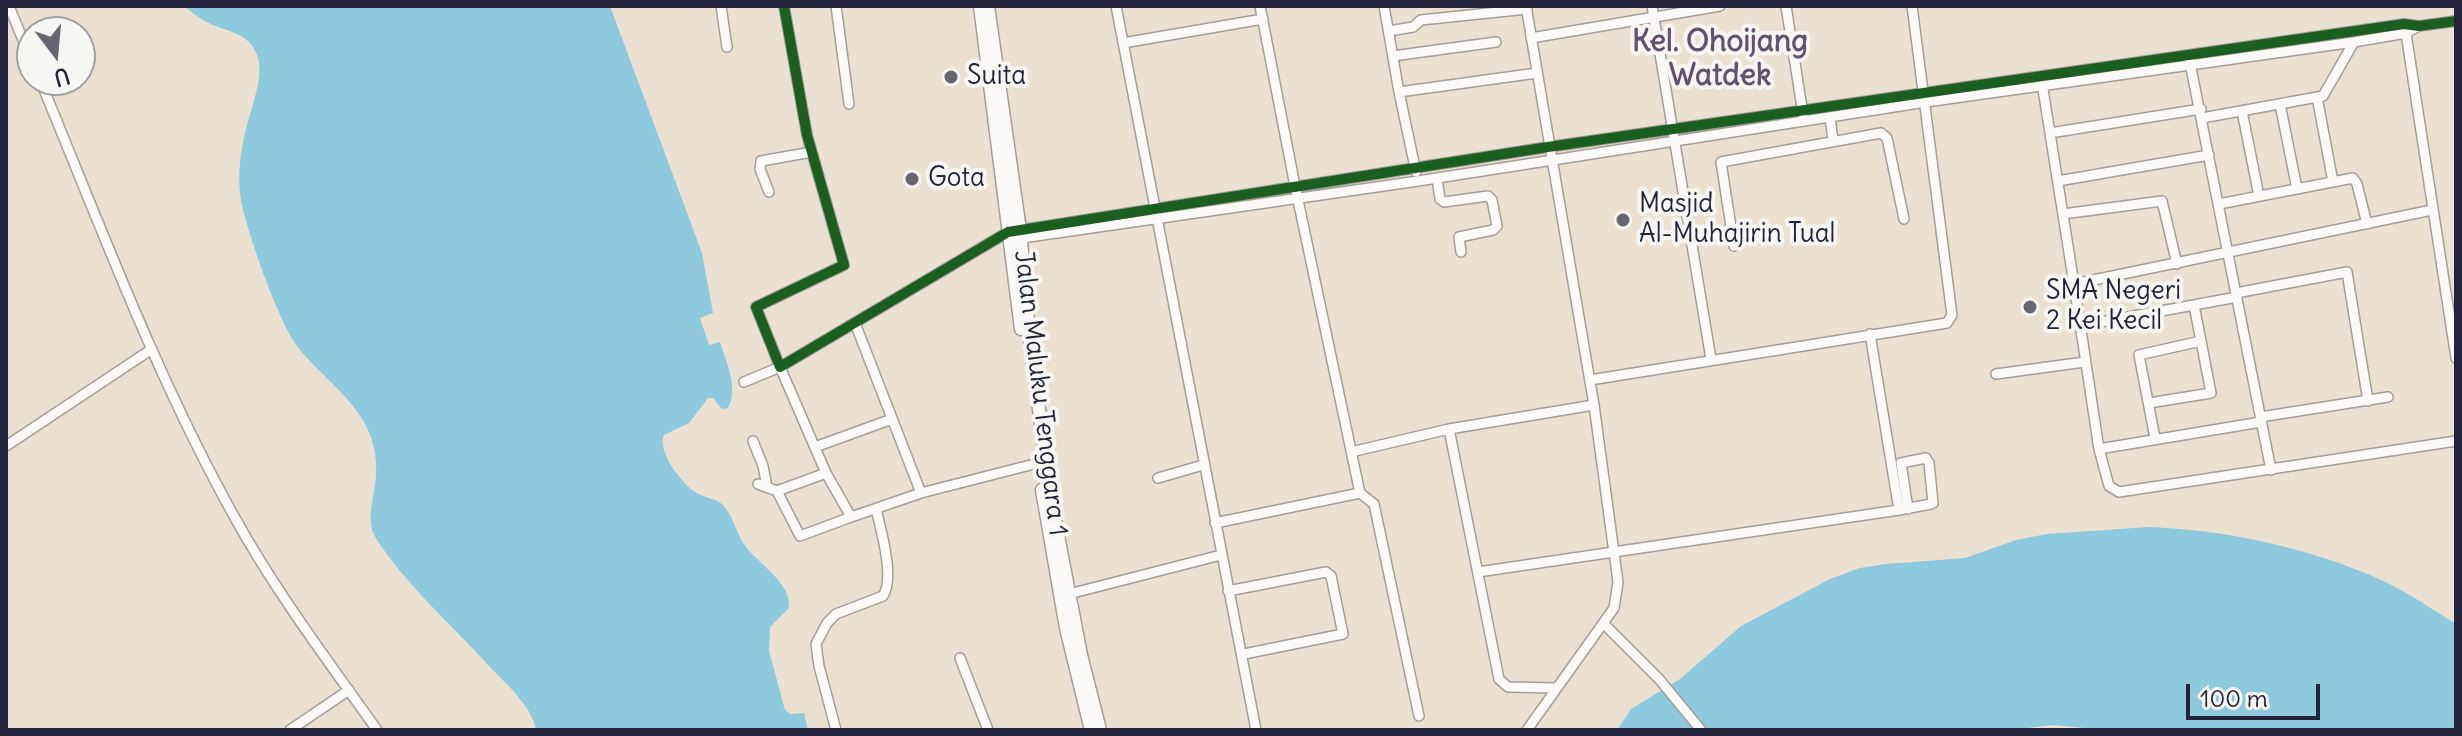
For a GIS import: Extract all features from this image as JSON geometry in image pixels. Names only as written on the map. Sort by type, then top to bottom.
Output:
[{"type":"highway","name":"Jalan Maluku Tenggara 1","points":[[980,6],[1066,628],[1091,730]]},
{"type":"highway","name":"Jalan Maluku Tenggara 1","points":[[988,6],[1012,235]]},
{"type":"highway","name":"Jalan Maluku Tenggara 1","points":[[1042,462],[1100,730]]},
{"type":"street","points":[[721,6],[727,47]]},
{"type":"street","points":[[784,6],[803,116],[844,265],[756,307],[826,473],[851,517]]},
{"type":"street","points":[[836,6],[849,104]]},
{"type":"street","points":[[1116,6],[1203,465],[1244,654],[1256,730]]},
{"type":"street","points":[[1260,6],[1360,493],[1374,504],[1419,716]]},
{"type":"street","points":[[1384,6],[1418,181]]},
{"type":"street","points":[[1420,6],[1421,20]]},
{"type":"street","points":[[1531,38],[1653,11],[1720,6]]},
{"type":"street","points":[[1786,6],[1804,116]]},
{"type":"street","points":[[1590,380],[1947,323],[1952,315],[1912,6]]},
{"type":"street","points":[[1389,31],[1413,27],[1421,20],[1527,8],[1548,147],[1594,405],[1615,553],[1617,600],[1604,624],[1527,730]]},
{"type":"street","points":[[1653,11],[1711,359]]},
{"type":"street","points":[[1123,43],[1263,19]]},
{"type":"street","points":[[1296,191],[1418,181],[1673,142],[1804,116],[1925,97],[2456,21]]},
{"type":"street","points":[[2190,59],[2354,42],[2405,28]]},
{"type":"street","points":[[2405,28],[2456,358]]},
{"type":"street","points":[[1393,56],[1496,42]]},
{"type":"street","points":[[2050,133],[2202,113],[2242,111],[2317,97],[2327,92],[2354,42]]},
{"type":"street","points":[[2190,59],[2271,470]]},
{"type":"street","points":[[1399,92],[1537,73]]},
{"type":"street","points":[[2041,81],[2099,449],[2109,486],[2119,492],[2456,441]]},
{"type":"street","points":[[47,96],[152,349],[201,453],[245,537],[377,730]]},
{"type":"street","points":[[744,382],[780,367],[1012,235],[1296,191],[1548,147],[1672,129],[1804,116],[1830,117],[1925,97]]},
{"type":"street","points":[[2317,97],[2333,182]]},
{"type":"street","points":[[2280,104],[2297,189]]},
{"type":"street","points":[[2242,111],[2259,196]]},
{"type":"street","points":[[1830,117],[1833,141]]},
{"type":"street","points":[[1734,246],[1721,162],[1833,141],[1885,134],[1904,219]]},
{"type":"street","points":[[769,192],[760,169],[761,161],[812,152]]},
{"type":"street","points":[[2058,181],[2209,155]]},
{"type":"street","points":[[1437,178],[1440,199],[1444,202],[1488,196],[1492,200],[1497,226],[1493,230],[1459,237],[1461,252]]},
{"type":"street","points":[[2219,204],[2353,178],[2367,224]]},
{"type":"street","points":[[2063,214],[2162,201],[2177,264]]},
{"type":"street","points":[[2074,284],[2432,210]]},
{"type":"street","points":[[2079,326],[2347,272],[2368,401]]},
{"type":"street","points":[[2149,403],[2211,393],[2194,305]]},
{"type":"street","points":[[855,323],[921,493]]},
{"type":"street","points":[[1870,334],[1904,509]]},
{"type":"street","points":[[2155,438],[2139,355],[2201,341]]},
{"type":"street","points":[[6,446],[152,349]]},
{"type":"street","points":[[1996,374],[2085,362]]},
{"type":"street","points":[[2099,449],[2388,397]]},
{"type":"street","points":[[1351,452],[1449,429],[1594,405]]},
{"type":"street","points":[[815,447],[892,419]]},
{"type":"street","points":[[1449,429],[1499,679],[1508,687],[1556,688]]},
{"type":"street","points":[[753,441],[767,487],[800,536],[921,493],[1042,462]]},
{"type":"street","points":[[1478,572],[1615,553],[1904,509],[1933,503],[1926,458],[1901,463],[1904,509]]},
{"type":"street","points":[[1158,478],[1203,465]]},
{"type":"street","points":[[767,487],[826,473]]},
{"type":"street","points":[[1215,523],[1360,493]]},
{"type":"street","points":[[836,730],[816,644],[827,623],[836,614],[886,593],[888,578],[876,509]]},
{"type":"street","points":[[1069,594],[1221,555]]},
{"type":"street","points":[[1228,591],[1326,572],[1331,576],[1343,634],[1244,654]]},
{"type":"street","points":[[1604,624],[1659,679],[1701,730]]},
{"type":"street","points":[[960,658],[988,730]]},
{"type":"street","points":[[290,730],[349,690]]},
{"type":"water","points":[[184,6],[610,6],[702,253],[713,313],[700,318],[709,345],[720,342],[732,384],[728,408],[722,409],[713,398],[708,398],[689,423],[664,435],[664,450],[677,474],[689,487],[723,505],[744,544],[785,590],[789,608],[770,627],[769,651],[785,710],[790,714],[804,713],[808,730],[536,730],[534,721],[518,696],[417,590],[373,533],[371,517],[376,463],[369,433],[353,406],[292,338],[267,283],[243,210],[240,165],[258,84],[257,55],[241,36],[203,20]]},
{"type":"water","points":[[2149,527],[2232,535],[2313,554],[2389,584],[2456,624],[2456,730],[2107,730],[2052,725],[2011,730],[1617,730],[1631,709],[1680,679],[1741,626],[1830,579],[1860,568],[1965,558],[2016,540],[2047,534]]},
{"type":"cycle path","points":[[784,6],[807,135],[844,265],[756,307],[780,367],[1008,232],[1548,147],[2404,24],[2419,26],[2456,21]]},
{"type":"place","name":"Suita","points":[[951,77]]},
{"type":"place","name":"Gota","points":[[912,179]]},
{"type":"place","name":"Masjid Al-Muhajirin Tual","points":[[1623,220]]},
{"type":"place","name":"SMA Negeri 2 Kei Kecil","points":[[2030,307]]},
{"type":"district","name":"Kel. Ohoijang Watdek","points":[[1720,59]]}]
